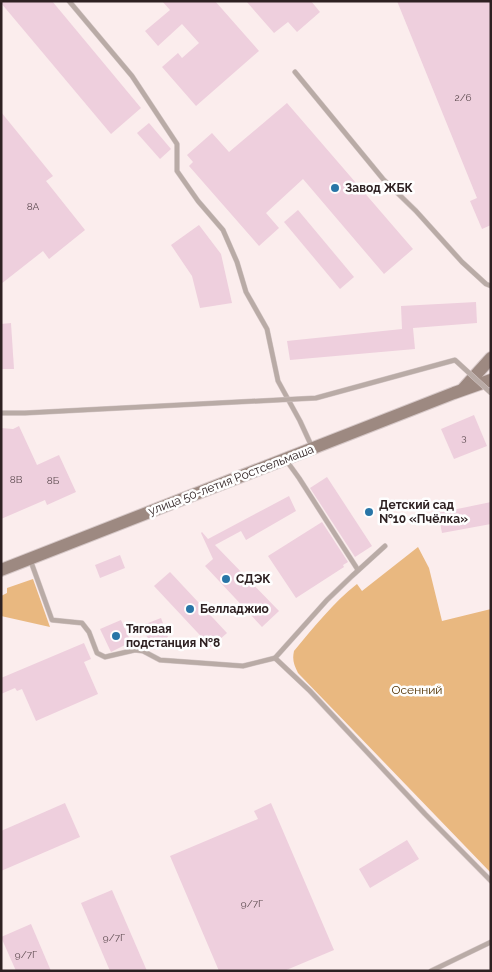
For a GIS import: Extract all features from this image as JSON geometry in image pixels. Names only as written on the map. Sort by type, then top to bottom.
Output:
[{"type":"main road","points":[[461,391],[491,358]]},
{"type":"main road","name":"улица 50-летия Ростсельмаша","points":[[1,570],[491,380]]},
{"type":"lane","points":[[69,1],[132,76],[177,144],[177,171],[198,201],[223,230],[237,262],[246,292],[267,329],[278,381],[313,448]]},
{"type":"lane","points":[[295,72],[383,179],[416,211],[462,262],[486,284],[491,286]]},
{"type":"lane","points":[[1,413],[316,398],[455,360],[491,393]]},
{"type":"lane","points":[[285,459],[358,570]]},
{"type":"lane","points":[[30,558],[52,620],[82,623],[89,632],[97,653],[104,657],[135,650],[143,651],[160,660],[243,666],[275,658],[327,600],[385,546]]},
{"type":"lane","points":[[275,658],[310,690],[425,814],[491,881]]},
{"type":"lane","points":[[431,971],[491,942]]},
{"type":"green space","name":"Осенний","points":[[418,547],[429,568],[442,621],[491,609],[491,873],[298,673],[294,662],[294,651],[340,599],[357,584],[362,591]]},
{"type":"green space","points":[[33,579],[50,627],[1,616],[1,596],[7,593],[7,588]]},
{"type":"building","points":[[1,1],[52,1],[141,108],[111,134]]},
{"type":"building","points":[[162,1],[215,1],[259,51],[196,106],[162,67],[178,53],[182,58],[199,43],[182,24],[158,46],[145,31],[170,10]]},
{"type":"building","points":[[246,1],[311,1],[320,12],[297,32],[288,22],[274,33]]},
{"type":"building","points":[[397,1],[491,1],[491,225],[482,229],[470,201],[477,198]]},
{"type":"building","points":[[287,103],[413,249],[384,274],[303,179],[266,213],[279,228],[259,246],[189,166],[193,162],[187,155],[212,133],[229,152]]},
{"type":"building","points":[[1,112],[53,176],[46,181],[85,230],[49,259],[43,251],[1,284]]},
{"type":"building","points":[[149,123],[171,149],[160,159],[137,133]]},
{"type":"building","points":[[298,210],[354,277],[340,289],[284,222]]},
{"type":"building","points":[[199,225],[221,254],[232,303],[200,308],[192,276],[171,245]]},
{"type":"building","points":[[476,302],[477,323],[413,328],[415,349],[290,360],[287,341],[402,329],[401,306]]},
{"type":"building","points":[[11,323],[14,369],[1,369],[1,324]]},
{"type":"building","points":[[474,415],[487,446],[454,459],[441,429]]},
{"type":"building","points":[[19,426],[37,465],[59,455],[76,492],[47,505],[45,500],[1,519],[1,428],[13,429]]},
{"type":"building","points":[[327,477],[372,546],[355,557],[310,488]]},
{"type":"building","points":[[289,496],[296,511],[246,540],[241,531],[215,545],[279,611],[262,627],[205,566],[213,559],[201,533],[208,539]]},
{"type":"building","points":[[491,502],[491,524],[442,533],[438,513]]},
{"type":"building","points":[[322,522],[348,562],[343,565],[344,567],[296,598],[268,556]]},
{"type":"building","points":[[120,555],[125,568],[100,578],[95,565]]},
{"type":"building","name":"Белладжио","points":[[170,572],[227,633],[211,647],[154,586]]},
{"type":"building","points":[[161,618],[168,637],[149,643],[143,625]]},
{"type":"building","name":"Тяговая подстанция №8","points":[[121,620],[131,642],[111,652],[100,629]]},
{"type":"building","points":[[84,643],[91,659],[84,662],[98,694],[36,721],[22,689],[17,691],[15,688],[1,694],[1,678]]},
{"type":"building","points":[[65,803],[80,837],[1,871],[1,831]]},
{"type":"building","points":[[271,803],[334,950],[284,971],[219,971],[170,856],[258,819],[254,811]]},
{"type":"building","points":[[407,840],[419,859],[370,888],[359,869]]},
{"type":"building","points":[[112,890],[147,971],[110,971],[81,903]]},
{"type":"building","points":[[31,924],[51,971],[16,971],[1,937]]},
{"type":"place","name":"Завод ЖБК","points":[[335,188]]},
{"type":"place","name":"Детский сад №10 «Пчёлка»","points":[[369,512]]},
{"type":"place","name":"СДЭК","points":[[226,579]]},
{"type":"place","name":"Белладжио","points":[[190,609]]},
{"type":"place","name":"Тяговая подстанция №8","points":[[116,636]]}]
